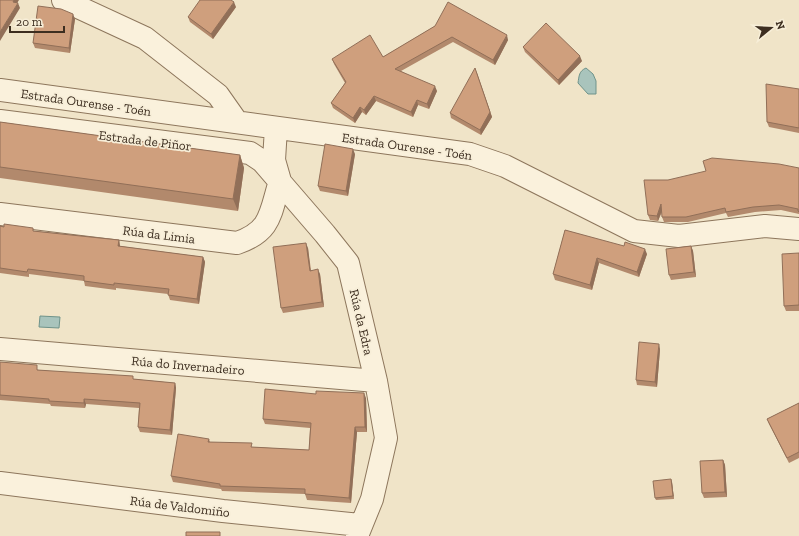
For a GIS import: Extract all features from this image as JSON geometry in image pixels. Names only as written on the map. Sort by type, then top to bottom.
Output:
[{"type":"street","points":[[63,0],[145,38],[218,95],[237,122]]},
{"type":"street","name":"Estrada Ourense - Toén","points":[[0,90],[470,154],[505,166],[634,232],[679,236],[766,226],[799,229]]},
{"type":"street","name":"Estrada de Piñor","points":[[0,121],[250,153],[262,161],[280,181]]},
{"type":"street","name":"Rúa da Edra","points":[[276,128],[274,160],[280,181],[348,263],[376,380],[386,438],[372,499],[359,530]]},
{"type":"street","name":"Rúa da Limia","points":[[0,214],[237,243],[252,238],[265,227],[280,181]]},
{"type":"street","name":"Rúa do Invernadeiro","points":[[0,349],[376,380]]},
{"type":"street","name":"Rúa de Valdomiño","points":[[0,483],[359,530]]},
{"type":"water","points":[[586,68],[593,74],[596,81],[596,94],[588,94],[578,83],[581,72]]},
{"type":"water","points":[[40,316],[60,317],[59,328],[39,327]]},
{"type":"building","points":[[0,0],[14,0],[13,2],[18,3],[0,32]]},
{"type":"building","points":[[200,0],[231,0],[234,2],[211,34],[188,17]]},
{"type":"building","points":[[448,2],[507,35],[493,60],[452,37],[395,69],[435,86],[427,104],[417,100],[411,112],[374,96],[364,110],[360,107],[353,118],[331,103],[346,82],[332,59],[370,35],[383,57],[435,26]]},
{"type":"building","points":[[38,6],[61,9],[73,14],[69,48],[33,43]]},
{"type":"building","points":[[546,23],[580,56],[558,80],[523,47]]},
{"type":"building","points":[[475,68],[490,112],[480,130],[450,113]]},
{"type":"building","points":[[766,84],[799,89],[799,128],[767,122]]},
{"type":"building","points":[[0,122],[240,155],[233,199],[0,167]]},
{"type":"building","points":[[325,144],[353,149],[346,191],[318,186]]},
{"type":"building","points":[[712,158],[779,164],[799,168],[799,212],[798,209],[779,205],[753,207],[726,212],[725,208],[686,217],[662,217],[661,204],[657,216],[648,215],[644,180],[668,180],[706,171],[703,161]]},
{"type":"building","points":[[4,224],[33,228],[33,231],[119,240],[118,246],[203,257],[197,299],[168,295],[169,289],[114,283],[114,285],[84,281],[84,276],[28,269],[27,272],[0,268],[0,226],[4,227]]},
{"type":"building","points":[[565,230],[624,246],[625,242],[645,249],[637,272],[597,258],[590,285],[553,274]]},
{"type":"building","points":[[306,243],[310,271],[318,269],[322,302],[281,308],[273,247]]},
{"type":"building","points":[[691,246],[694,272],[669,275],[666,249]]},
{"type":"building","points":[[799,253],[799,305],[784,306],[782,254]]},
{"type":"building","points":[[639,342],[659,344],[655,382],[636,380]]},
{"type":"building","points":[[0,362],[37,365],[37,370],[133,376],[133,379],[175,383],[170,430],[138,427],[140,403],[84,399],[84,403],[49,401],[49,399],[0,395]]},
{"type":"building","points":[[265,389],[316,394],[316,391],[364,393],[365,427],[355,427],[349,498],[305,494],[305,489],[220,486],[220,484],[171,476],[178,434],[209,439],[208,442],[252,443],[251,447],[309,450],[311,423],[263,419]]},
{"type":"building","points":[[799,403],[799,452],[787,458],[767,419]]},
{"type":"building","points":[[723,460],[725,492],[702,493],[700,461]]},
{"type":"building","points":[[671,479],[673,496],[655,498],[653,481]]},
{"type":"building","points":[[186,532],[220,532],[220,536],[186,536]]}]
